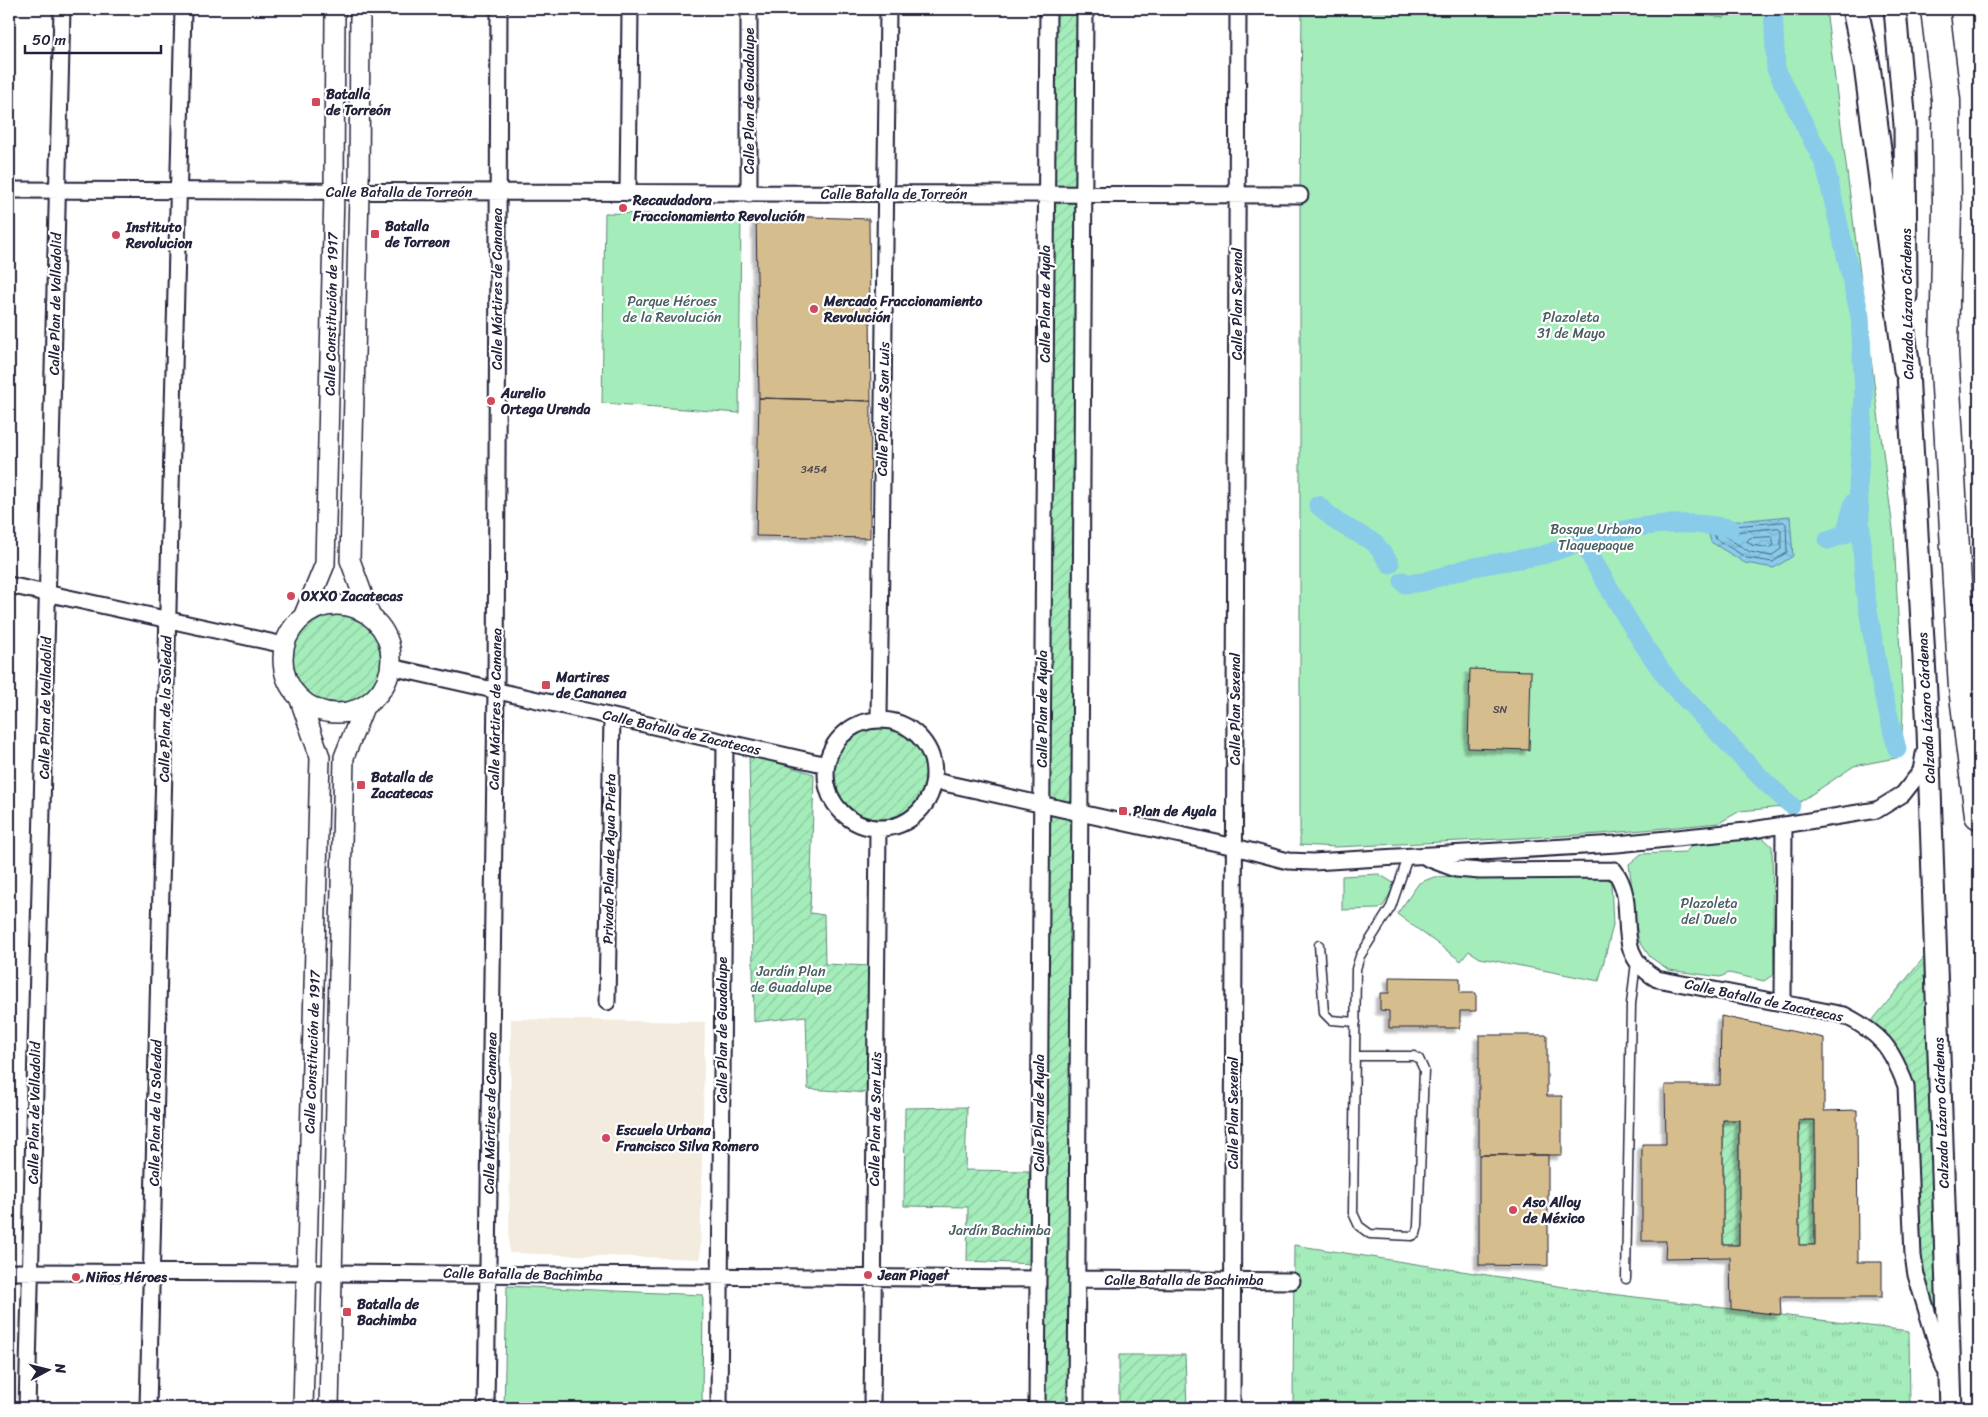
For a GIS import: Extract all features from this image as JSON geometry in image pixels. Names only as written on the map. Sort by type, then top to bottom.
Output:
[{"type":"highway","points":[[1855,9],[1867,66],[1907,370]]},
{"type":"highway","points":[[1935,9],[1946,100],[1947,207],[1944,352],[1953,518],[1963,688],[1979,815]]},
{"type":"main road","name":"Calzada Lázaro Cárdenas","points":[[1895,9],[1905,125],[1907,370],[1928,730],[1950,1399]]},
{"type":"street","name":"Calle Plan de Valladolid","points":[[27,1408],[62,9]]},
{"type":"street","name":"Calle Plan de la Soledad","points":[[148,1408],[183,9]]},
{"type":"street","name":"Calle Constitución de 1917","points":[[304,615],[325,564],[334,192],[336,9]]},
{"type":"street","name":"Calle Constitución de 1917","points":[[360,9],[359,192],[350,560],[370,615]]},
{"type":"street","name":"Calle Mártires de Cananea","points":[[486,1408],[496,691],[499,9]]},
{"type":"street","points":[[628,193],[630,9]]},
{"type":"street","name":"Calle Plan de Guadalupe","points":[[749,9],[749,194]]},
{"type":"street","name":"Calle Plan de San Luis","points":[[879,719],[888,9]]},
{"type":"street","name":"Calle Plan de Ayala","points":[[1037,1408],[1048,9]]},
{"type":"street","points":[[1076,1408],[1085,9]]},
{"type":"street","name":"Calle Plan Sexenal","points":[[1232,1408],[1238,9]]},
{"type":"street","name":"Calle Batalla de Torreón","points":[[9,190],[1300,195]]},
{"type":"street","points":[[9,584],[284,645]]},
{"type":"street","points":[[337,604],[354,607],[370,615],[380,626],[387,638],[391,652],[391,667],[386,683],[377,696],[364,707],[348,713],[331,714],[315,709],[300,700],[290,689],[284,675],[282,660],[288,634],[304,615],[320,607],[337,604]]},
{"type":"street","name":"Calle Batalla de Zacatecas","points":[[391,667],[827,765]]},
{"type":"street","name":"Calle Constitución de 1917","points":[[300,700],[320,757],[303,1408]]},
{"type":"street","name":"Calle Constitución de 1917","points":[[329,1408],[344,757],[364,707]]},
{"type":"street","name":"Privada Plan de Agua Prieta","points":[[607,1002],[612,717]]},
{"type":"street","points":[[879,719],[902,724],[921,737],[932,757],[935,781],[929,800],[916,816],[898,827],[878,829],[863,826],[849,819],[838,809],[830,796],[826,780],[827,765],[833,748],[844,733],[861,723],[879,719]]},
{"type":"street","points":[[935,781],[1298,862],[1415,856],[1617,844],[1746,831],[1877,810],[1903,794],[1921,771],[1928,730]]},
{"type":"street","name":"Calle Plan de Guadalupe","points":[[719,1408],[725,742]]},
{"type":"street","points":[[1783,1002],[1784,825]]},
{"type":"street","name":"Calle Plan de San Luis","points":[[872,1408],[878,829]]},
{"type":"street","points":[[1415,856],[1456,869],[1480,871],[1614,870],[1617,844]]},
{"type":"street","name":"Calle Batalla de Zacatecas","points":[[1614,870],[1623,884],[1627,938],[1636,962],[1646,972],[1657,979],[1844,1015],[1868,1027],[1883,1042],[1896,1060],[1906,1086],[1913,1256],[1916,1275],[1950,1399]]},
{"type":"street","name":"Calle Batalla de Bachimba","points":[[9,1272],[306,1272],[1038,1279]]},
{"type":"street","name":"Calle Batalla de Bachimba","points":[[1077,1279],[1292,1281]]},
{"type":"lane","points":[[1356,1056],[1414,1056],[1422,1064],[1418,1226],[1416,1234],[1412,1236],[1370,1234],[1359,1226],[1353,1213],[1357,962],[1391,906],[1415,856]]},
{"type":"lane","points":[[1319,945],[1324,1013],[1331,1020],[1356,1022]]},
{"type":"lane","points":[[1626,1279],[1631,1004],[1636,962]]},
{"type":"shaded area","name":"Escuela Urbana Francisco Silva Romero","points":[[511,1019],[705,1022],[700,1259],[509,1253]]},
{"type":"green space","points":[[1050,9],[1082,9],[1079,191],[1051,191]]},
{"type":"green space","name":"Bosque Urbano Tlaquepaque","points":[[1302,9],[1826,9],[1894,537],[1903,711],[1901,757],[1854,766],[1794,806],[1740,811],[1719,823],[1600,834],[1336,847],[1300,845],[1300,195]]},
{"type":"green space","points":[[1666,9],[1730,9],[1724,18]]},
{"type":"green space","points":[[1051,194],[1083,194],[1079,807],[1041,804]]},
{"type":"green space","name":"Parque Héroes de la Revolución","points":[[605,213],[741,216],[739,413],[602,403]]},
{"type":"green space","points":[[337,606],[357,610],[375,621],[386,639],[390,659],[386,679],[375,697],[357,708],[337,712],[317,708],[299,697],[288,679],[284,659],[288,639],[299,621],[317,610]]},
{"type":"green space","points":[[880,720],[901,724],[918,736],[930,753],[934,774],[930,795],[918,812],[901,824],[880,828],[859,824],[842,812],[830,795],[826,774],[830,753],[842,736],[859,724]]},
{"type":"green space","name":"Jardín Plan de Guadalupe","points":[[749,754],[814,774],[810,913],[824,915],[825,964],[871,966],[868,1093],[808,1089],[806,1016],[754,1022]]},
{"type":"green space","points":[[1047,809],[1079,812],[1077,1408],[1038,1408]]},
{"type":"green space","name":"Plazoleta del Duelo","points":[[1763,838],[1772,846],[1774,974],[1764,981],[1729,973],[1720,977],[1669,970],[1650,957],[1638,939],[1629,864],[1641,854],[1685,852],[1693,845]]},
{"type":"green space","points":[[1599,872],[1611,882],[1613,925],[1599,981],[1480,958],[1469,951],[1461,961],[1397,914],[1419,883],[1434,877]]},
{"type":"green space","points":[[1379,874],[1395,884],[1384,905],[1379,909],[1342,910],[1342,876]]},
{"type":"green space","points":[[1930,950],[1943,1367],[1913,1256],[1906,1086],[1871,1022]]},
{"type":"green space","name":"Jardín Bachimba","points":[[967,1107],[965,1170],[1029,1171],[1034,1264],[967,1261],[968,1207],[904,1206],[905,1108]]},
{"type":"green space","points":[[1723,1120],[1739,1120],[1739,1245],[1723,1245]]},
{"type":"green space","points":[[1799,1120],[1815,1120],[1815,1245],[1799,1245]]},
{"type":"green space","points":[[1294,1245],[1603,1293],[1909,1331],[1910,1408],[1293,1408]]},
{"type":"green space","points":[[507,1286],[703,1295],[702,1408],[504,1408]]},
{"type":"green space","points":[[1119,1355],[1185,1355],[1187,1408],[1119,1408]]},
{"type":"water","points":[[1790,516],[1793,556],[1774,568],[1745,563],[1711,542],[1706,524]]},
{"type":"building","name":"Mercado Fraccionamiento Revolución","points":[[756,215],[869,219],[871,401],[759,398]]},
{"type":"building","points":[[759,398],[871,401],[870,538],[756,536]]},
{"type":"building","points":[[1470,669],[1531,671],[1529,750],[1468,748]]},
{"type":"building","points":[[1389,977],[1460,978],[1460,993],[1476,993],[1476,1011],[1460,1011],[1460,1028],[1389,1028],[1389,1011],[1380,1010],[1380,993],[1389,993]]},
{"type":"building","points":[[1721,1016],[1824,1038],[1824,1111],[1857,1110],[1858,1262],[1882,1262],[1882,1297],[1780,1297],[1781,1315],[1731,1309],[1730,1257],[1665,1258],[1666,1241],[1642,1241],[1642,1144],[1666,1144],[1665,1085],[1720,1085]],"holes":[[[1723,1120],[1739,1120],[1739,1245],[1723,1245]],[[1799,1120],[1815,1120],[1815,1245],[1799,1245]]]},
{"type":"building","points":[[1479,1035],[1547,1035],[1547,1096],[1562,1096],[1562,1155],[1479,1155]]},
{"type":"building","name":"Aso Alloy de México","points":[[1479,1155],[1548,1155],[1548,1266],[1479,1265]]},
{"type":"waterway","points":[[1773,9],[1776,69],[1825,165],[1860,316],[1864,396],[1858,487],[1865,592],[1881,685],[1897,749]]},
{"type":"waterway","points":[[1828,540],[1845,534],[1854,502]]},
{"type":"waterway","points":[[1318,505],[1337,522],[1375,543],[1390,564]]},
{"type":"waterway","points":[[1730,528],[1692,524],[1655,525],[1619,531],[1582,542],[1634,630],[1676,690],[1765,782],[1791,805]]},
{"type":"waterway","points":[[1403,581],[1405,584],[1423,582],[1468,568],[1543,555],[1594,538]]},
{"type":"place","name":"Batalla de Torreón","points":[[316,102]]},
{"type":"place","name":"Recaudadora Fraccionamiento Revolución","points":[[623,208]]},
{"type":"place","name":"Batalla de Torreon","points":[[375,234]]},
{"type":"place","name":"Instituto Revolucion","points":[[116,235]]},
{"type":"place","name":"Mercado Fraccionamiento Revolución","points":[[814,309]]},
{"type":"place","name":"Aurelio Ortega Urenda","points":[[491,401]]},
{"type":"place","name":"OXXO Zacatecas","points":[[291,596]]},
{"type":"place","name":"Martires de Cananea","points":[[546,685]]},
{"type":"place","name":"Batalla de Zacatecas","points":[[361,785]]},
{"type":"place","name":"Plan de Ayala","points":[[1123,811]]},
{"type":"place","name":"Escuela Urbana Francisco Silva Romero","points":[[606,1138]]},
{"type":"place","name":"Aso Alloy de México","points":[[1513,1210]]},
{"type":"place","name":"Jean Piaget","points":[[868,1275]]},
{"type":"place","name":"Niños Héroes","points":[[76,1277]]},
{"type":"place","name":"Batalla de Bachimba","points":[[347,1312]]},
{"type":"park label","name":"Plazoleta 31 de Mayo","points":[[1571,326]]}]
